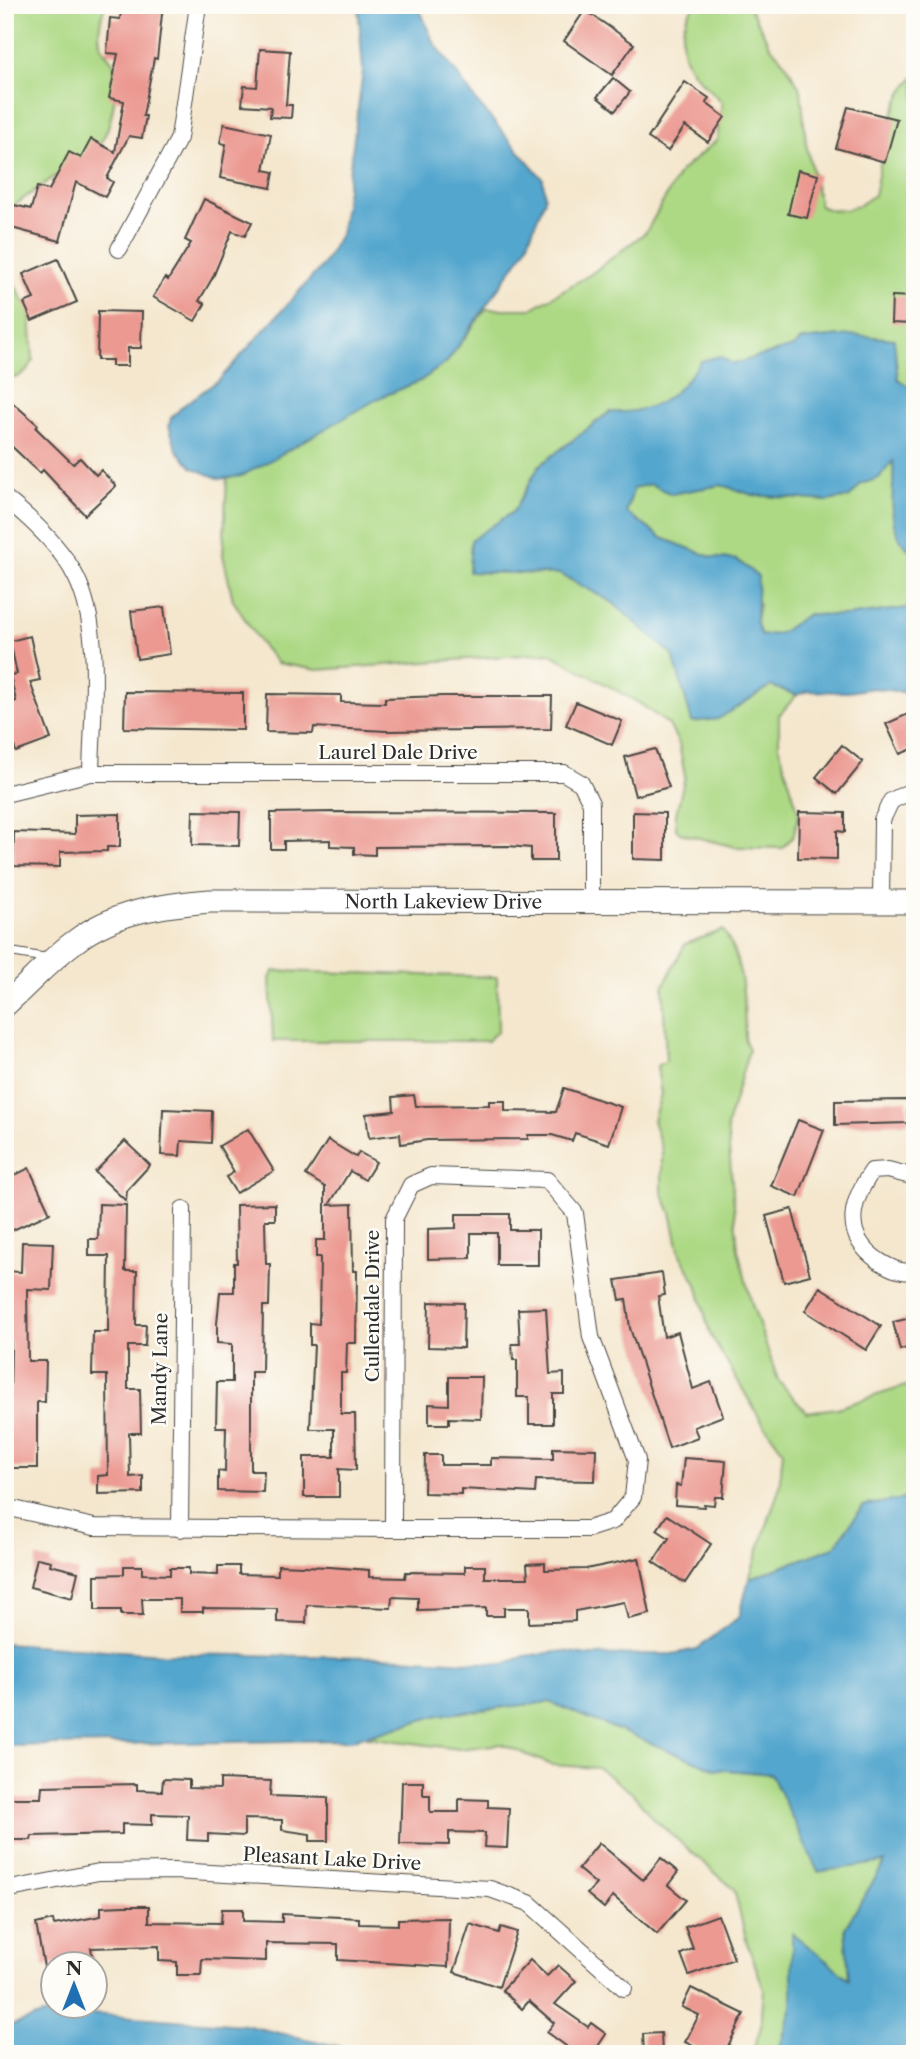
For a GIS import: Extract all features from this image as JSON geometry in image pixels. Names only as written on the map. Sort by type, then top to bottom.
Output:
[{"type":"street","points":[[118,249],[179,138],[198,5]]},
{"type":"street","points":[[5,498],[34,522],[76,577],[93,639],[91,774]]},
{"type":"street","name":"Laurel Dale Drive","points":[[5,794],[91,774],[565,773],[581,783],[591,803],[591,902]]},
{"type":"street","points":[[881,901],[882,820],[891,801],[915,789]]},
{"type":"street","name":"North Lakeview Drive","points":[[5,1005],[77,939],[107,922],[157,906],[210,901],[915,902]]},
{"type":"street","points":[[915,1177],[888,1170],[872,1171],[858,1191],[853,1221],[861,1246],[871,1255],[897,1272],[915,1272]]},
{"type":"street","name":"Cullendale Drive","points":[[5,1507],[94,1527],[180,1529],[393,1529],[588,1529],[613,1521],[633,1497],[637,1460],[591,1337],[575,1213],[547,1180],[431,1176],[411,1185],[394,1219],[393,1529]]},
{"type":"street","name":"Mandy Lane","points":[[180,1529],[183,1209]]},
{"type":"street","name":"Pleasant Lake Drive","points":[[5,1890],[23,1884],[99,1872],[174,1871],[490,1889],[529,1903],[624,1988]]},
{"type":"lane","points":[[5,951],[55,959]]},
{"type":"green space","points":[[5,5],[105,5],[99,38],[102,48],[114,65],[115,85],[111,117],[100,144],[12,207],[5,224]]},
{"type":"green space","points":[[695,5],[748,5],[771,47],[786,64],[801,90],[806,143],[820,206],[827,209],[848,209],[862,204],[874,195],[891,117],[897,102],[915,76],[915,391],[898,379],[893,339],[852,335],[801,340],[793,347],[733,364],[720,356],[701,361],[686,383],[660,405],[628,413],[609,412],[539,466],[514,511],[471,541],[469,572],[560,574],[612,602],[673,655],[692,722],[718,719],[771,686],[797,695],[779,715],[779,747],[799,814],[793,837],[782,848],[735,847],[680,833],[676,829],[676,814],[685,776],[679,744],[669,725],[639,703],[549,653],[317,670],[277,663],[260,643],[233,600],[223,555],[227,478],[241,476],[381,397],[420,381],[447,362],[486,309],[531,309],[591,274],[646,232],[680,172],[717,140],[722,102],[691,69],[683,49],[684,25]]},
{"type":"green space","points":[[5,250],[15,286],[30,312],[33,361],[27,371],[16,378],[5,375]]},
{"type":"green space","points":[[893,460],[894,491],[906,547],[915,554],[915,607],[847,616],[808,614],[780,633],[760,636],[756,621],[759,605],[737,560],[711,557],[662,538],[626,512],[634,488],[651,484],[671,494],[722,485],[753,495],[827,501],[849,497],[861,484],[879,478]]},
{"type":"green space","points":[[723,930],[739,969],[744,998],[745,1041],[749,1049],[727,1126],[738,1250],[752,1304],[778,1380],[806,1412],[837,1408],[915,1383],[915,1497],[863,1506],[834,1547],[749,1579],[779,1489],[783,1451],[762,1422],[710,1334],[697,1284],[680,1255],[671,1213],[662,1192],[662,1150],[653,1120],[661,1095],[657,1066],[666,1061],[663,987],[685,944]]},
{"type":"green space","points":[[274,971],[497,977],[498,1030],[487,1041],[273,1041],[270,978]]},
{"type":"green space","points":[[549,1702],[715,1769],[772,1774],[818,1871],[886,1861],[845,1928],[850,1980],[792,1933],[792,2007],[778,2054],[752,2054],[761,2027],[764,1989],[747,1943],[734,1889],[657,1822],[632,1793],[598,1768],[552,1765],[501,1744],[459,1749],[366,1737],[439,1715]]},
{"type":"water","points":[[358,5],[418,5],[432,39],[477,102],[543,179],[545,199],[525,250],[447,362],[420,381],[381,397],[241,476],[220,479],[193,468],[177,450],[169,426],[171,418],[184,405],[219,380],[323,265],[341,233],[363,71]]},
{"type":"water","points":[[852,335],[894,339],[898,379],[915,391],[915,554],[904,545],[894,523],[893,461],[879,478],[861,484],[850,497],[827,501],[753,495],[721,485],[671,494],[651,484],[634,488],[626,512],[662,538],[711,557],[737,560],[758,576],[756,621],[761,636],[780,633],[808,614],[847,616],[915,607],[915,694],[874,688],[848,692],[809,691],[797,695],[771,686],[718,719],[692,722],[673,655],[612,602],[560,574],[469,572],[471,540],[514,511],[539,466],[610,412],[640,410],[663,401],[683,384],[701,361],[720,356],[733,364],[793,347],[801,340]]},
{"type":"water","points":[[915,1497],[915,2054],[778,2054],[792,2007],[792,1933],[849,1979],[845,1928],[885,1862],[818,1872],[771,1774],[715,1769],[549,1702],[439,1715],[351,1740],[5,1746],[5,1643],[163,1654],[382,1657],[504,1664],[525,1656],[563,1651],[588,1655],[672,1654],[697,1649],[739,1617],[749,1579],[834,1547],[863,1506]]},
{"type":"water","points":[[108,2015],[244,2025],[373,2054],[5,2054],[5,2028],[38,2016],[38,2021],[108,2021]]},
{"type":"building","points":[[122,5],[163,5],[157,59],[154,58],[143,116],[146,116],[142,138],[129,136],[107,178],[113,182],[105,197],[76,182],[60,241],[8,227],[14,205],[31,209],[37,187],[49,190],[69,152],[81,158],[91,139],[115,152],[124,101],[109,98],[118,54],[107,53],[110,18],[120,19]]},
{"type":"building","points":[[585,10],[634,44],[612,75],[564,41]]},
{"type":"building","points":[[260,49],[290,51],[286,105],[292,105],[291,118],[270,117],[271,107],[242,105],[244,86],[257,87]]},
{"type":"building","points":[[613,78],[630,92],[615,111],[597,97]]},
{"type":"building","points":[[685,82],[709,98],[706,103],[725,117],[708,142],[685,126],[668,151],[648,138]]},
{"type":"building","points":[[848,107],[897,119],[885,162],[836,148]]},
{"type":"building","points":[[224,124],[271,134],[264,170],[274,172],[271,188],[220,178],[226,144],[220,143]]},
{"type":"building","points":[[798,170],[818,175],[807,218],[788,214]]},
{"type":"building","points":[[204,199],[252,222],[245,236],[232,231],[213,277],[199,301],[205,304],[195,321],[153,297],[165,278],[168,280],[191,243],[185,240]]},
{"type":"building","points":[[58,259],[77,302],[32,321],[24,303],[34,299],[23,274]]},
{"type":"building","points":[[892,296],[913,297],[912,324],[891,323]]},
{"type":"building","points":[[98,311],[142,312],[141,348],[128,348],[128,366],[112,366],[112,360],[97,360]]},
{"type":"building","points":[[5,396],[38,425],[36,428],[73,464],[80,458],[96,475],[101,470],[116,486],[85,515],[43,470],[40,473],[5,440]]},
{"type":"building","points":[[164,607],[170,654],[137,659],[131,611]]},
{"type":"building","points":[[30,636],[40,680],[30,682],[51,739],[16,752],[14,746],[5,750],[5,705],[16,701],[10,675],[17,674],[10,641]]},
{"type":"building","points":[[125,692],[243,693],[243,730],[124,728]]},
{"type":"building","points":[[267,694],[341,695],[341,702],[385,703],[385,698],[552,696],[551,729],[386,731],[314,727],[313,733],[266,732]]},
{"type":"building","points":[[576,702],[622,721],[612,745],[566,725]]},
{"type":"building","points":[[908,714],[915,728],[915,748],[900,754],[886,724]]},
{"type":"building","points":[[842,745],[863,762],[837,794],[816,777]]},
{"type":"building","points":[[655,749],[669,787],[635,796],[625,757]]},
{"type":"building","points":[[193,811],[240,812],[239,846],[192,845]]},
{"type":"building","points":[[633,812],[665,813],[665,860],[633,859]]},
{"type":"building","points":[[799,812],[845,813],[845,832],[837,831],[837,859],[798,858]]},
{"type":"building","points":[[271,813],[556,813],[556,861],[531,861],[531,848],[508,846],[375,847],[375,855],[354,854],[354,847],[330,846],[330,840],[284,841],[284,849],[271,849]]},
{"type":"building","points":[[120,814],[120,847],[107,847],[107,851],[60,852],[60,867],[13,866],[14,832],[75,834],[75,815]]},
{"type":"building","points":[[564,1088],[621,1107],[609,1144],[575,1133],[572,1141],[552,1135],[528,1135],[528,1139],[427,1140],[401,1144],[400,1134],[369,1138],[366,1114],[394,1111],[393,1097],[414,1095],[416,1106],[489,1105],[489,1101],[505,1101],[505,1111],[556,1112]]},
{"type":"building","points":[[907,1100],[908,1123],[835,1125],[835,1101]]},
{"type":"building","points":[[163,1109],[212,1111],[211,1143],[181,1141],[180,1156],[161,1155]]},
{"type":"building","points":[[798,1120],[824,1130],[798,1197],[771,1186]]},
{"type":"building","points":[[248,1129],[274,1171],[236,1193],[226,1177],[234,1172],[219,1146]]},
{"type":"building","points":[[328,1140],[356,1157],[359,1152],[376,1162],[365,1180],[350,1171],[329,1205],[352,1204],[353,1271],[357,1271],[356,1343],[347,1343],[346,1373],[341,1373],[341,1414],[355,1414],[356,1470],[339,1469],[339,1497],[304,1497],[304,1457],[334,1457],[334,1429],[310,1429],[314,1345],[310,1345],[310,1323],[319,1324],[320,1257],[316,1257],[316,1240],[325,1240],[325,1187],[306,1175]]},
{"type":"building","points":[[125,1141],[150,1165],[127,1190],[126,1201],[95,1172]]},
{"type":"building","points":[[29,1168],[50,1213],[11,1231],[5,1219],[5,1213],[11,1211],[5,1199],[5,1180]]},
{"type":"building","points":[[99,1204],[126,1205],[125,1271],[137,1271],[136,1325],[146,1325],[145,1346],[128,1346],[128,1389],[140,1389],[141,1433],[129,1433],[130,1477],[143,1476],[143,1493],[98,1494],[98,1476],[108,1475],[107,1375],[92,1375],[93,1332],[108,1332],[109,1256],[89,1256],[89,1239],[98,1239]]},
{"type":"building","points":[[275,1204],[275,1220],[265,1220],[266,1264],[270,1264],[269,1306],[263,1306],[262,1372],[251,1372],[251,1471],[264,1471],[263,1492],[218,1491],[218,1471],[225,1472],[226,1427],[216,1427],[217,1382],[232,1382],[232,1344],[217,1343],[217,1324],[220,1292],[234,1292],[234,1263],[237,1263],[236,1205]]},
{"type":"building","points":[[792,1209],[810,1275],[784,1282],[766,1216]]},
{"type":"building","points":[[456,1214],[510,1214],[510,1230],[538,1230],[538,1265],[497,1265],[497,1233],[471,1233],[471,1258],[428,1259],[428,1229],[456,1228]]},
{"type":"building","points":[[22,1242],[53,1243],[51,1290],[27,1289],[28,1361],[46,1361],[45,1402],[37,1402],[37,1468],[5,1468],[5,1389],[10,1389],[11,1343],[5,1344],[6,1271],[21,1272]]},
{"type":"building","points":[[662,1273],[665,1295],[658,1296],[664,1337],[678,1332],[693,1389],[711,1382],[723,1416],[694,1427],[698,1437],[669,1448],[630,1328],[626,1299],[620,1300],[616,1280]]},
{"type":"building","points":[[820,1287],[881,1326],[866,1350],[805,1311]]},
{"type":"building","points":[[429,1302],[464,1303],[463,1348],[428,1347]]},
{"type":"building","points":[[546,1308],[550,1374],[564,1373],[564,1394],[553,1394],[553,1424],[529,1424],[529,1397],[517,1397],[517,1360],[513,1360],[512,1344],[520,1344],[518,1309]]},
{"type":"building","points":[[915,1317],[915,1346],[900,1350],[893,1322]]},
{"type":"building","points":[[449,1377],[482,1377],[481,1419],[449,1418],[449,1424],[429,1424],[429,1404],[449,1405]]},
{"type":"building","points":[[553,1448],[596,1449],[595,1481],[536,1480],[535,1493],[461,1489],[461,1494],[424,1493],[425,1455],[441,1455],[441,1465],[491,1465],[491,1458],[553,1459]]},
{"type":"building","points":[[684,1458],[726,1461],[723,1497],[715,1497],[714,1505],[675,1505],[676,1485],[681,1486]]},
{"type":"building","points":[[667,1515],[711,1544],[685,1583],[653,1562],[669,1538],[657,1530]]},
{"type":"building","points":[[37,1558],[51,1561],[50,1565],[78,1572],[72,1598],[30,1587]]},
{"type":"building","points":[[639,1558],[650,1614],[628,1619],[624,1602],[575,1611],[575,1621],[529,1623],[529,1608],[504,1608],[504,1616],[486,1616],[486,1608],[418,1610],[418,1598],[392,1597],[391,1608],[307,1605],[306,1623],[277,1622],[277,1609],[203,1608],[203,1612],[180,1612],[180,1599],[142,1599],[143,1615],[121,1615],[121,1610],[95,1610],[95,1575],[124,1574],[124,1566],[142,1566],[142,1574],[170,1575],[170,1568],[189,1568],[189,1574],[218,1575],[218,1566],[239,1566],[239,1574],[278,1575],[278,1565],[329,1567],[369,1570],[369,1577],[405,1578],[406,1572],[465,1573],[465,1566],[485,1566],[485,1578],[528,1578],[527,1564],[545,1563],[545,1570],[586,1569]]},
{"type":"building","points":[[163,1779],[189,1780],[189,1788],[220,1789],[220,1779],[271,1781],[270,1796],[328,1798],[328,1841],[310,1841],[310,1834],[282,1830],[282,1820],[244,1819],[244,1836],[208,1834],[208,1841],[187,1840],[188,1815],[152,1814],[152,1825],[122,1824],[122,1834],[32,1836],[31,1840],[12,1840],[13,1834],[5,1834],[5,1810],[11,1810],[11,1798],[41,1798],[42,1786],[137,1784],[137,1790],[162,1791]]},
{"type":"building","points":[[402,1782],[423,1782],[423,1795],[430,1795],[430,1812],[459,1812],[459,1799],[488,1800],[488,1807],[509,1808],[507,1848],[484,1847],[485,1833],[449,1832],[449,1845],[400,1844]]},
{"type":"building","points":[[599,1843],[643,1880],[661,1858],[678,1872],[668,1885],[686,1900],[657,1934],[613,1896],[604,1908],[587,1894],[596,1884],[578,1869]]},
{"type":"building","points":[[149,1906],[149,1922],[221,1923],[222,1909],[243,1909],[243,1921],[282,1922],[282,1914],[359,1918],[359,1924],[398,1925],[398,1919],[449,1918],[448,1967],[338,1960],[338,1944],[266,1943],[266,1961],[202,1959],[201,1975],[177,1975],[177,1962],[159,1961],[159,1946],[91,1948],[92,1951],[41,1951],[36,1924],[53,1920],[54,1925],[101,1916],[101,1907]]},
{"type":"building","points":[[718,1915],[734,1959],[689,1975],[681,1954],[693,1949],[685,1927]]},
{"type":"building","points":[[470,1924],[499,1933],[501,1927],[517,1932],[499,1987],[454,1972]]},
{"type":"building","points":[[530,1960],[547,1976],[558,1965],[576,1981],[555,2004],[588,2027],[591,2023],[606,2034],[593,2054],[561,2054],[566,2046],[547,2032],[554,2023],[529,2001],[522,2009],[502,1990]]},
{"type":"building","points":[[691,1988],[744,2014],[724,2054],[710,2054],[685,2042],[699,2015],[682,2007]]},
{"type":"building","points":[[661,2033],[662,2054],[644,2054],[643,2034]]}]
